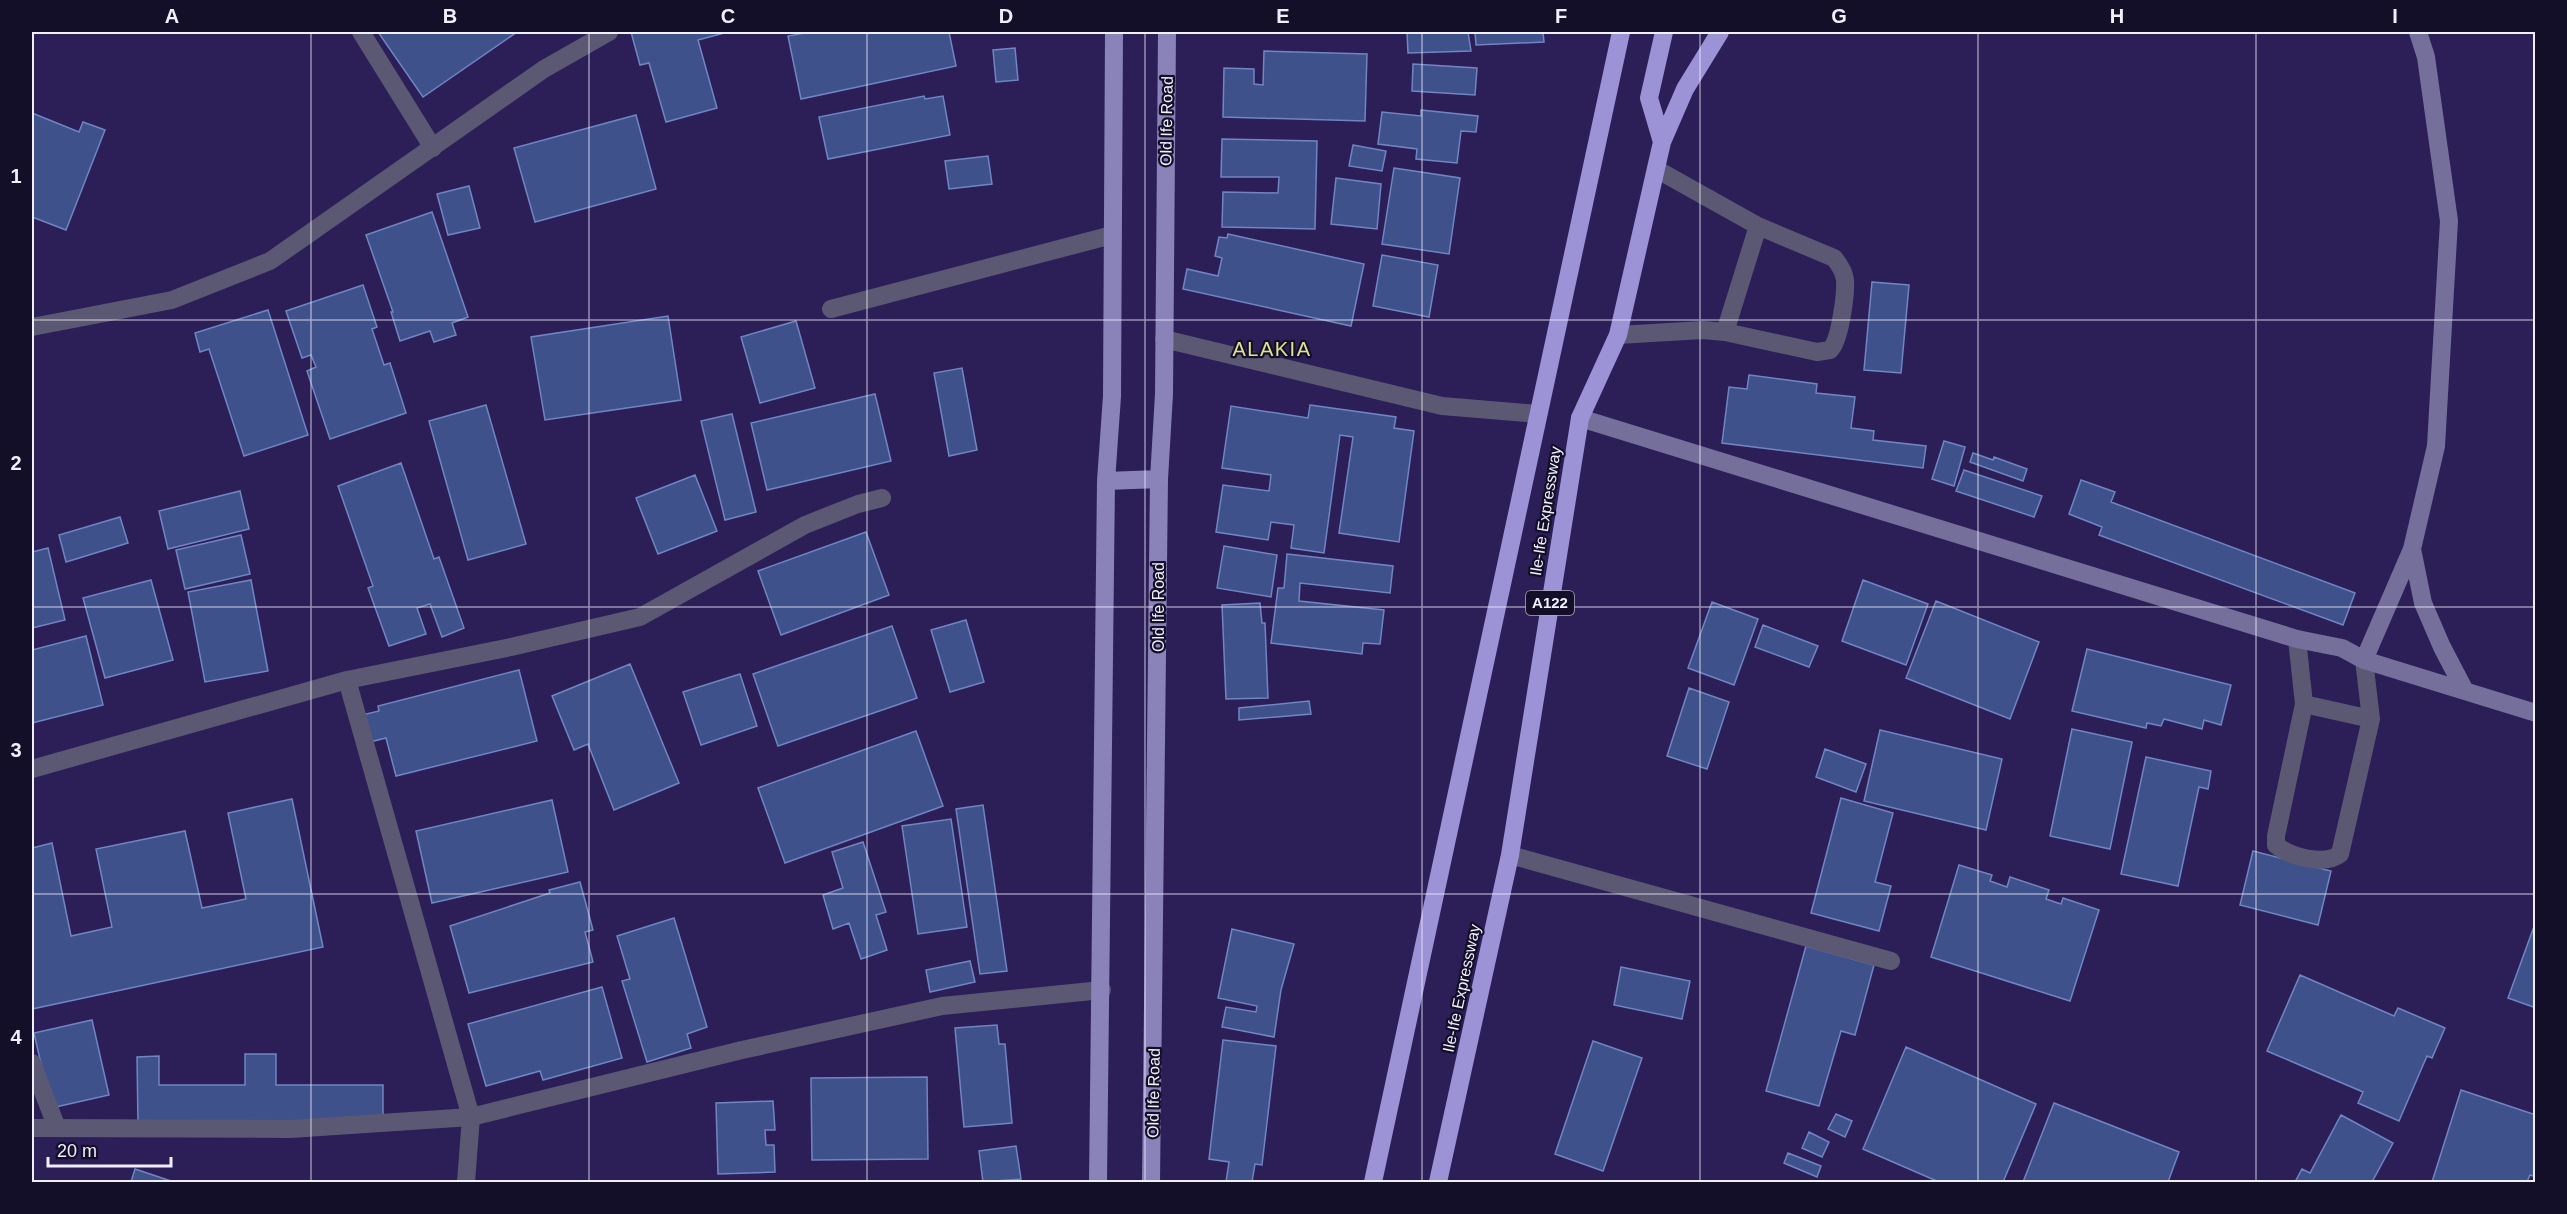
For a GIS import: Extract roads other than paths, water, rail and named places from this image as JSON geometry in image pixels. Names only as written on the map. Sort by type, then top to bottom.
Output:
[{"type":"highway","name":"Ile-Ife Expressway","points":[[1373,1182],[1621,32]]},
{"type":"highway","name":"Ile-Ife Expressway","points":[[1438,1182],[1510,855],[1580,418],[1618,335],[1662,142],[1649,98],[1664,32]]},
{"type":"highway","points":[[1662,142],[1694,74],[1720,32]]},
{"type":"main road","points":[[1098,1182],[1106,481],[1112,396],[1114,32]]},
{"type":"main road","name":"Old Ife Road","points":[[1151,1182],[1159,479],[1164,394],[1167,32]]},
{"type":"main road","points":[[1106,481],[1159,479]]},
{"type":"street","points":[[361,32],[433,148]]},
{"type":"street","points":[[32,327],[172,300],[270,261],[544,69],[609,32]]},
{"type":"street","points":[[2297,639],[2304,704],[2276,845],[2283,852],[2334,859],[2340,854],[2371,719],[2364,660],[2412,549],[2436,446],[2449,220],[2426,57],[2418,32]]},
{"type":"street","points":[[1618,335],[1703,330],[1725,332],[1817,352],[1830,350],[1837,340],[1845,279],[1841,267],[1834,258],[1758,226],[1656,169]]},
{"type":"street","points":[[1725,332],[1758,226]]},
{"type":"street","points":[[831,309],[1112,235]]},
{"type":"street","points":[[1164,339],[1442,406],[1538,414]]},
{"type":"street","points":[[1580,418],[2297,639],[2342,648],[2364,660],[2535,712]]},
{"type":"street","points":[[32,770],[347,680],[511,647],[640,617],[805,525],[858,504],[882,498]]},
{"type":"street","points":[[2412,549],[2423,603],[2465,691]]},
{"type":"street","points":[[347,680],[471,1117],[466,1182]]},
{"type":"street","points":[[2304,704],[2371,719]]},
{"type":"street","points":[[1510,855],[1892,961]]},
{"type":"street","points":[[32,1128],[290,1129],[471,1117],[742,1050],[942,1006],[1101,990]]},
{"type":"street","points":[[32,1063],[57,1128]]},
{"type":"district","name":"ALAKIA","points":[[1272,349]]}]
